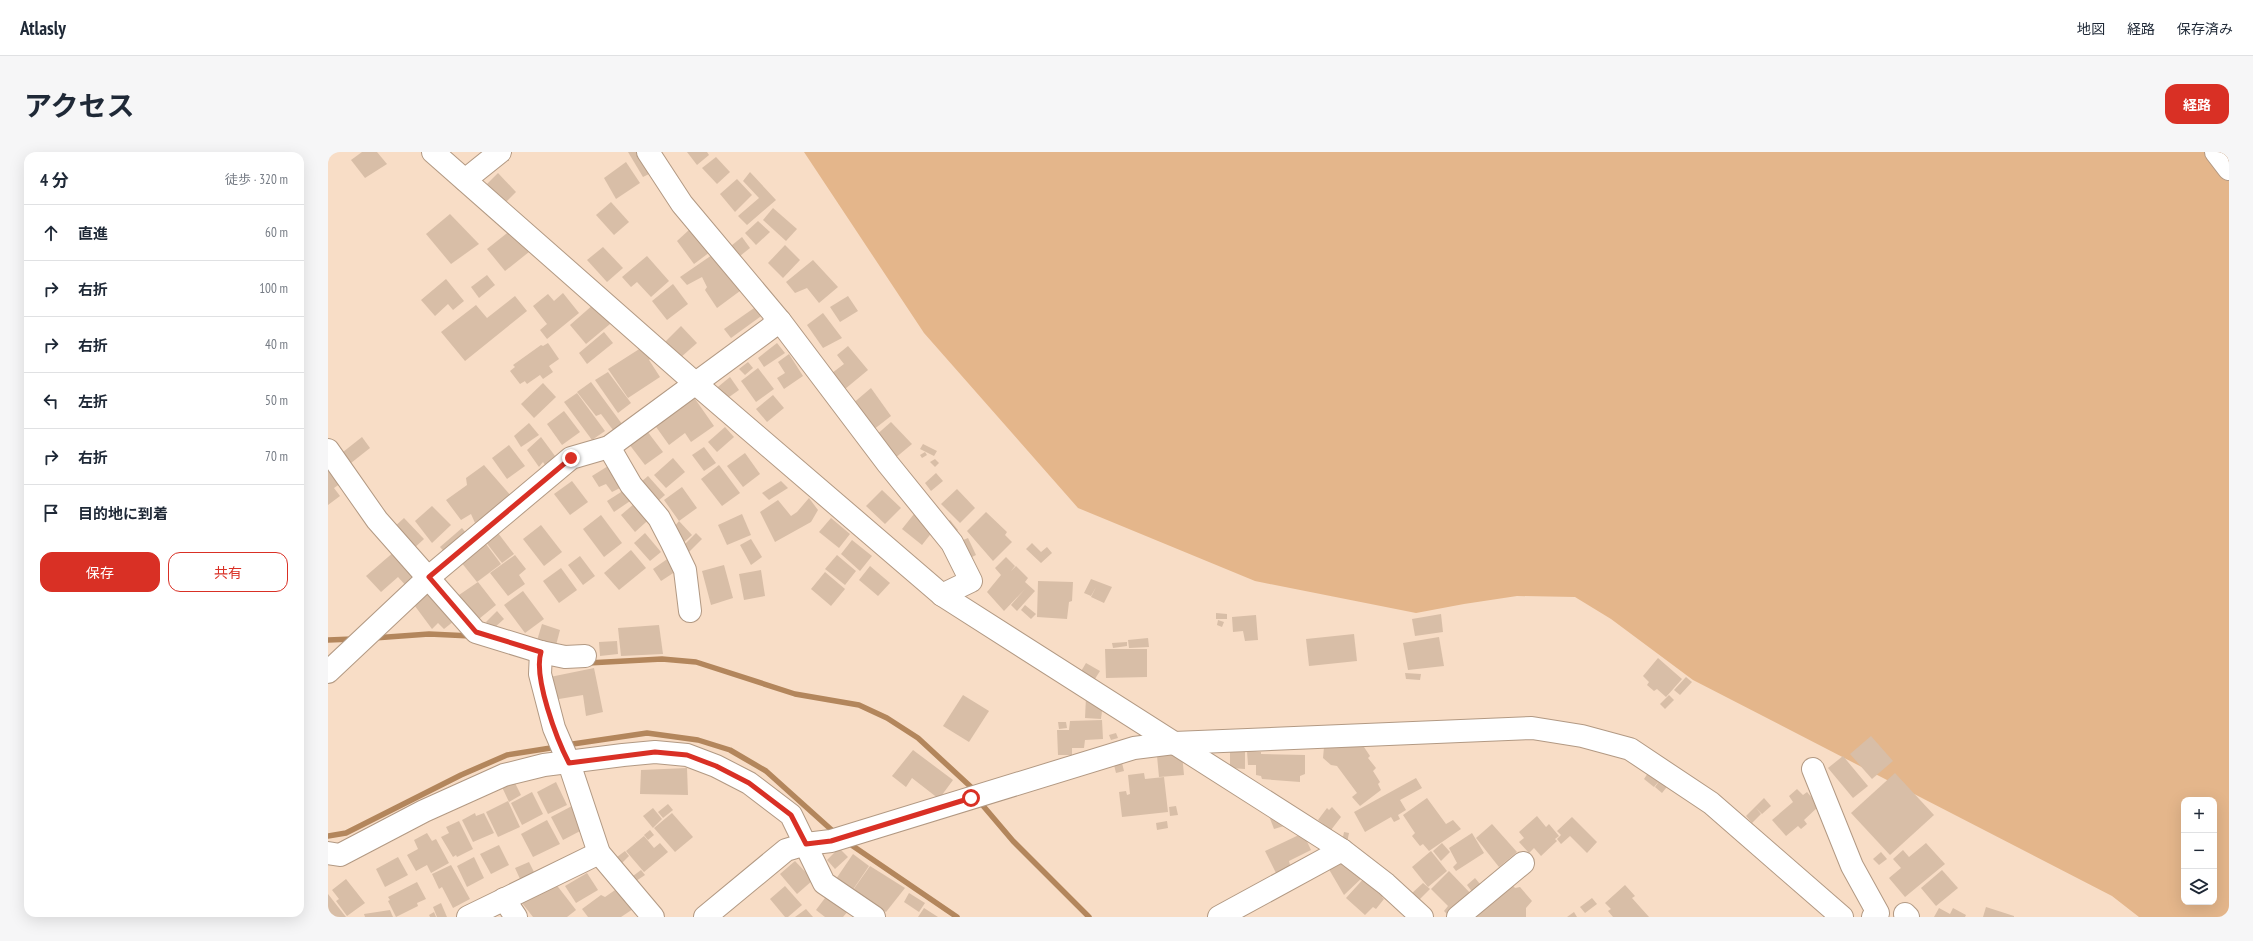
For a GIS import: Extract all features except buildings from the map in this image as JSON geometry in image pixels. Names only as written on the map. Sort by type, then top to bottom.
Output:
[{"type":"street","points":[[433,152],[695,383],[942,595],[1342,850],[1386,884],[1422,917]]},
{"type":"street","points":[[465,180],[500,152]]},
{"type":"street","points":[[648,152],[682,204],[780,321],[888,464],[952,543],[971,581],[942,595]]},
{"type":"street","points":[[2216,152],[2229,169]]},
{"type":"street","points":[[328,672],[429,577],[571,458],[609,447],[780,321]]},
{"type":"street","points":[[609,447],[631,485],[659,518],[672,543],[685,570],[690,611]]},
{"type":"street","points":[[328,450],[377,520],[429,577],[476,632],[540,660],[585,656]]},
{"type":"street","points":[[540,660],[556,735],[568,760],[599,853],[653,917]]},
{"type":"street","points":[[705,917],[786,850],[806,844],[840,838],[1134,748],[1174,743],[1532,728],[1582,736],[1630,749],[1711,803],[1842,917]]},
{"type":"street","points":[[332,857],[424,811],[504,775],[568,760],[655,752],[687,755],[716,766],[749,783],[791,815],[824,883],[873,917]]},
{"type":"street","points":[[1813,769],[1852,866],[1878,913],[1873,917]]},
{"type":"street","points":[[1219,917],[1342,850]]},
{"type":"street","points":[[468,917],[599,853]]},
{"type":"street","points":[[1458,917],[1523,863]]},
{"type":"street","points":[[504,899],[516,917]]},
{"type":"shaded area","points":[[804,152],[2229,152],[2229,917],[2139,917],[2112,896],[1693,680],[1611,619],[1575,597],[1517,596],[1416,613],[1255,581],[1078,508],[924,333]]},
{"type":"waterway","points":[[374,638],[429,634],[471,636]]},
{"type":"waterway","points":[[328,640],[353,639]]},
{"type":"waterway","points":[[588,663],[662,659],[696,662],[795,694],[859,705],[887,718],[918,738],[971,787],[974,792]]},
{"type":"waterway","points":[[566,745],[647,733],[698,740],[730,750],[766,771],[835,833]]},
{"type":"waterway","points":[[328,836],[346,833],[461,775],[507,755],[557,747]]},
{"type":"waterway","points":[[979,801],[1013,841],[1089,917]]},
{"type":"waterway","points":[[847,842],[957,917]]},
{"type":"route","points":[[571,458],[429,577],[476,632],[541,652],[540,674],[554,728],[569,763],[655,752],[687,755],[716,766],[749,783],[791,815],[806,844],[831,841],[971,798]]}]
